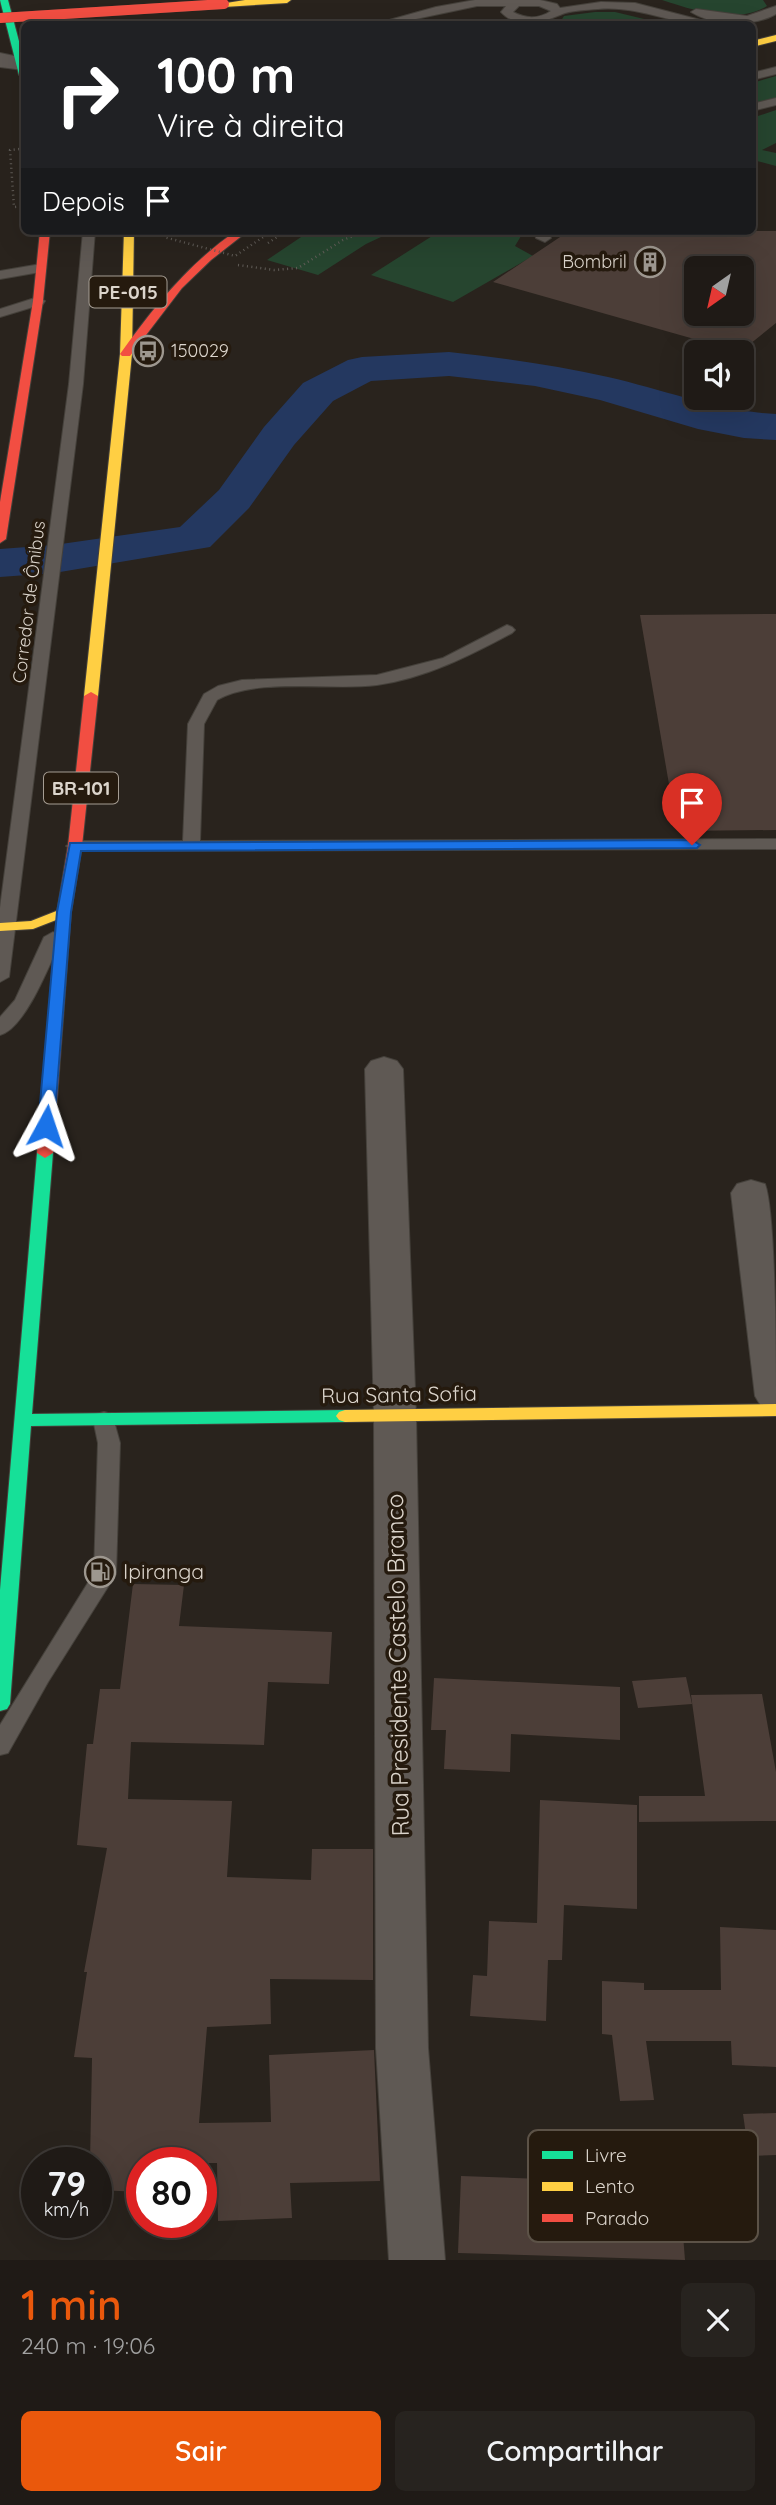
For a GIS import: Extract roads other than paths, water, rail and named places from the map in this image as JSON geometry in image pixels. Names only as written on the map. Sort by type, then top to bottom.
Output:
[{"type":"main road","points":[[4,0],[4,30],[15,67]]},
{"type":"main road","points":[[85,0],[91,21]]},
{"type":"main road","points":[[80,21],[224,4],[287,0]]},
{"type":"main road","points":[[756,43],[776,38]]},
{"type":"main road","points":[[0,539],[6,448],[39,294],[45,235]]},
{"type":"main road","name":"PE-015","points":[[126,354],[129,235]]},
{"type":"main road","name":"BR-101","points":[[0,1704],[64,912],[75,846],[126,354],[163,301],[185,277],[208,254],[237,235]]},
{"type":"main road","points":[[3,927],[33,925],[64,912]]},
{"type":"main road","name":"Rua Santa Sofia","points":[[22,1420],[776,1410]]},
{"type":"street","name":"Rua Presidente Castelo Branco","points":[[384,1069],[395,1416],[402,2048],[417,2260]]},
{"type":"street","points":[[751,1193],[776,1396]]},
{"type":"lane","points":[[34,0],[34,21]]},
{"type":"lane","points":[[56,0],[66,21]]},
{"type":"lane","points":[[393,21],[477,3],[515,4],[560,0]]},
{"type":"lane","points":[[653,0],[730,19],[754,19],[768,15],[776,9]]},
{"type":"lane","points":[[541,3],[553,6],[557,12]]},
{"type":"lane","points":[[515,4],[507,9],[509,15],[538,21]]},
{"type":"lane","points":[[547,21],[557,12],[619,5],[645,7],[699,21]]},
{"type":"lane","points":[[756,26],[776,23]]},
{"type":"lane","points":[[756,30],[776,23]]},
{"type":"lane","points":[[756,76],[776,71]]},
{"type":"lane","points":[[756,107],[776,101]]},
{"type":"lane","name":"Corredor de Ônibus","points":[[0,978],[3,927],[74,397],[89,235]]},
{"type":"lane","points":[[0,277],[41,268]]},
{"type":"lane","points":[[0,277],[39,294]]},
{"type":"lane","points":[[0,313],[39,294]]},
{"type":"lane","points":[[191,847],[196,724],[210,697],[224,689],[242,685],[377,680],[449,661],[508,630]]},
{"type":"lane","points":[[75,846],[776,844]]},
{"type":"lane","points":[[0,1030],[23,1002],[64,912]]},
{"type":"lane","points":[[0,1746],[104,1574],[109,1443],[104,1419]]},
{"type":"waterway","points":[[0,563],[54,559],[194,538],[234,499],[279,436],[318,392],[362,369],[449,364],[535,374],[609,390],[698,416],[744,425],[776,427]]},
{"type":"place","name":"Bombril","points":[[650,262]]},
{"type":"place","name":"150029","points":[[148,351]]},
{"type":"place","name":"Ipiranga","points":[[100,1572]]}]
